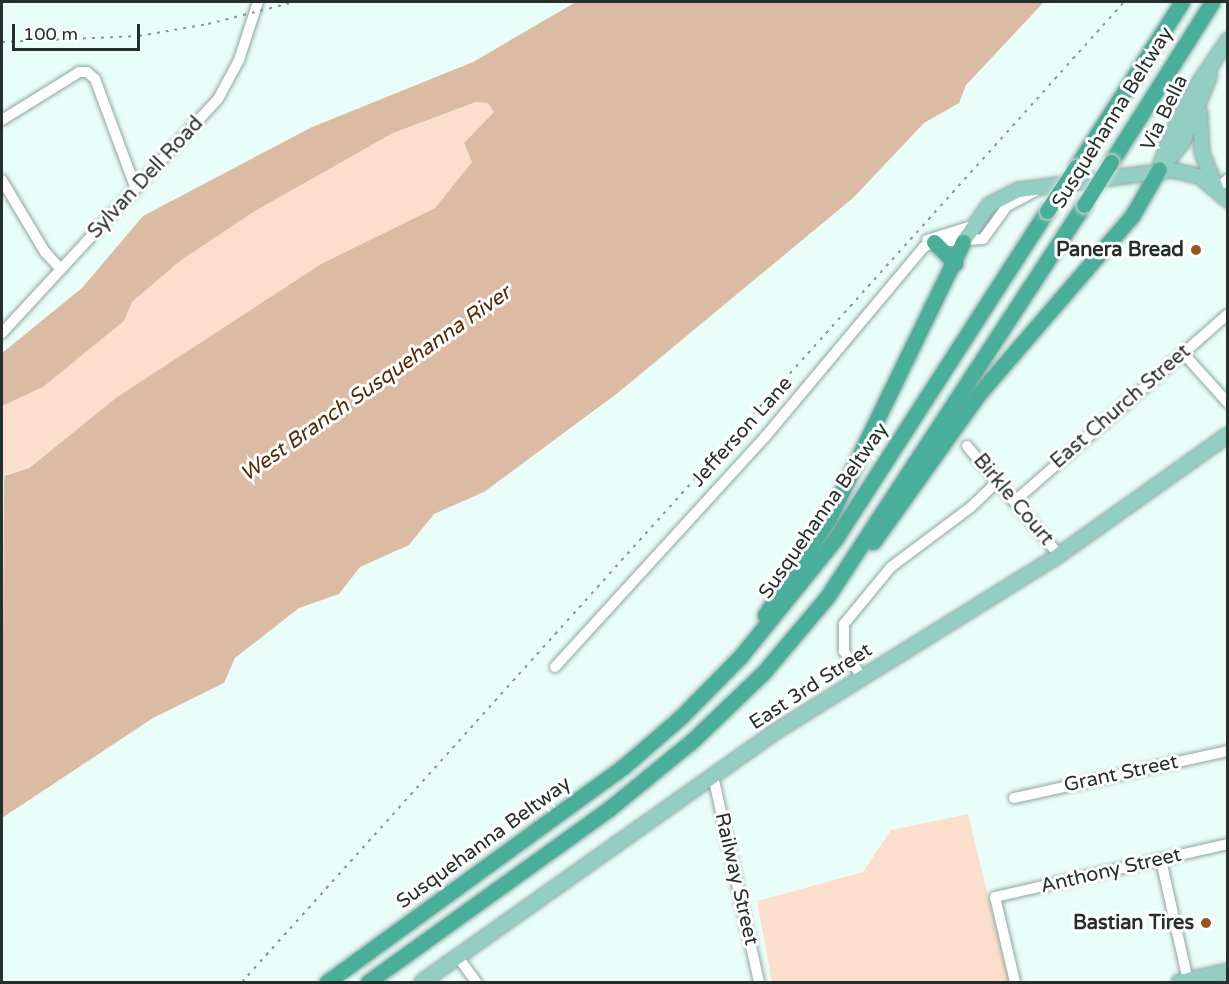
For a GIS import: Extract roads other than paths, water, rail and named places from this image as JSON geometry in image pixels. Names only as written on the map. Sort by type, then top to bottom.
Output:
[{"type":"highway","points":[[1142,63],[1177,2]]},
{"type":"highway","name":"Susquehanna Beltway","points":[[327,982],[576,803],[656,740],[740,657],[811,573],[1182,2]]},
{"type":"highway","name":"Susquehanna Beltway","points":[[368,982],[610,808],[692,741],[763,673],[827,597],[1084,205],[1212,2]]},
{"type":"highway","points":[[1154,94],[1224,2]]},
{"type":"highway","points":[[827,597],[864,554],[977,396],[1132,216],[1160,170]]},
{"type":"highway","points":[[656,740],[756,626],[809,554],[843,492],[955,263],[963,242]]},
{"type":"highway","points":[[929,245],[955,263]]},
{"type":"main road","name":"Via Bella","points":[[1160,170],[1170,138],[1227,40]]},
{"type":"main road","name":"Via Bella","points":[[1160,170],[1183,142],[1204,94],[1213,64]]},
{"type":"main road","points":[[1204,94],[1199,137],[1207,169],[1222,184],[1227,200]]},
{"type":"main road","points":[[963,242],[972,226],[989,205],[1005,194],[1160,170],[1186,172],[1222,184]]},
{"type":"main road","name":"East 3rd Street","points":[[422,982],[713,776],[862,677],[1059,555],[1227,435]]},
{"type":"main road","points":[[1184,982],[1227,971]]},
{"type":"street","name":"Sylvan Dell Road","points":[[2,333],[218,99],[239,60],[258,2]]},
{"type":"street","points":[[2,120],[79,72],[87,72],[95,79],[136,189]]},
{"type":"street","points":[[2,180],[45,252],[61,269]]},
{"type":"street","points":[[929,245],[983,239],[1007,206],[1045,186]]},
{"type":"street","name":"Jefferson Lane","points":[[555,667],[765,437],[929,245],[934,236],[972,226]]},
{"type":"street","name":"East Church Street","points":[[1015,501],[1227,314]]},
{"type":"street","points":[[1183,353],[1227,403]]},
{"type":"street","name":"Birkle Court","points":[[967,446],[1059,555]]},
{"type":"street","points":[[862,677],[844,651],[843,627],[891,567],[971,507],[998,482]]},
{"type":"street","name":"Grant Street","points":[[1014,798],[1227,751]]},
{"type":"street","name":"Railway Street","points":[[713,776],[759,982]]},
{"type":"street","name":"Anthony Street","points":[[1015,982],[995,897],[1227,844]]},
{"type":"street","points":[[1161,860],[1184,982]]},
{"type":"street","points":[[458,957],[476,982]]},
{"type":"water","name":"West Branch Susquehanna River","points":[[576,2],[1044,2],[966,85],[959,103],[924,123],[853,198],[619,392],[484,492],[434,514],[409,545],[360,567],[339,594],[299,608],[235,658],[224,683],[153,718],[2,818],[4,476],[29,468],[117,397],[321,264],[435,208],[472,162],[464,143],[494,112],[488,103],[476,102],[393,133],[255,211],[180,261],[132,302],[124,321],[43,387],[2,406],[2,353],[82,288],[143,216],[310,128],[473,62]]},
{"type":"railway","points":[[2,42],[139,36],[208,24],[294,2]]},
{"type":"railway","points":[[242,982],[1124,2]]},
{"type":"place","name":"Panera Bread","points":[[1196,250]]},
{"type":"place","name":"Bastian Tires","points":[[1206,923]]}]
